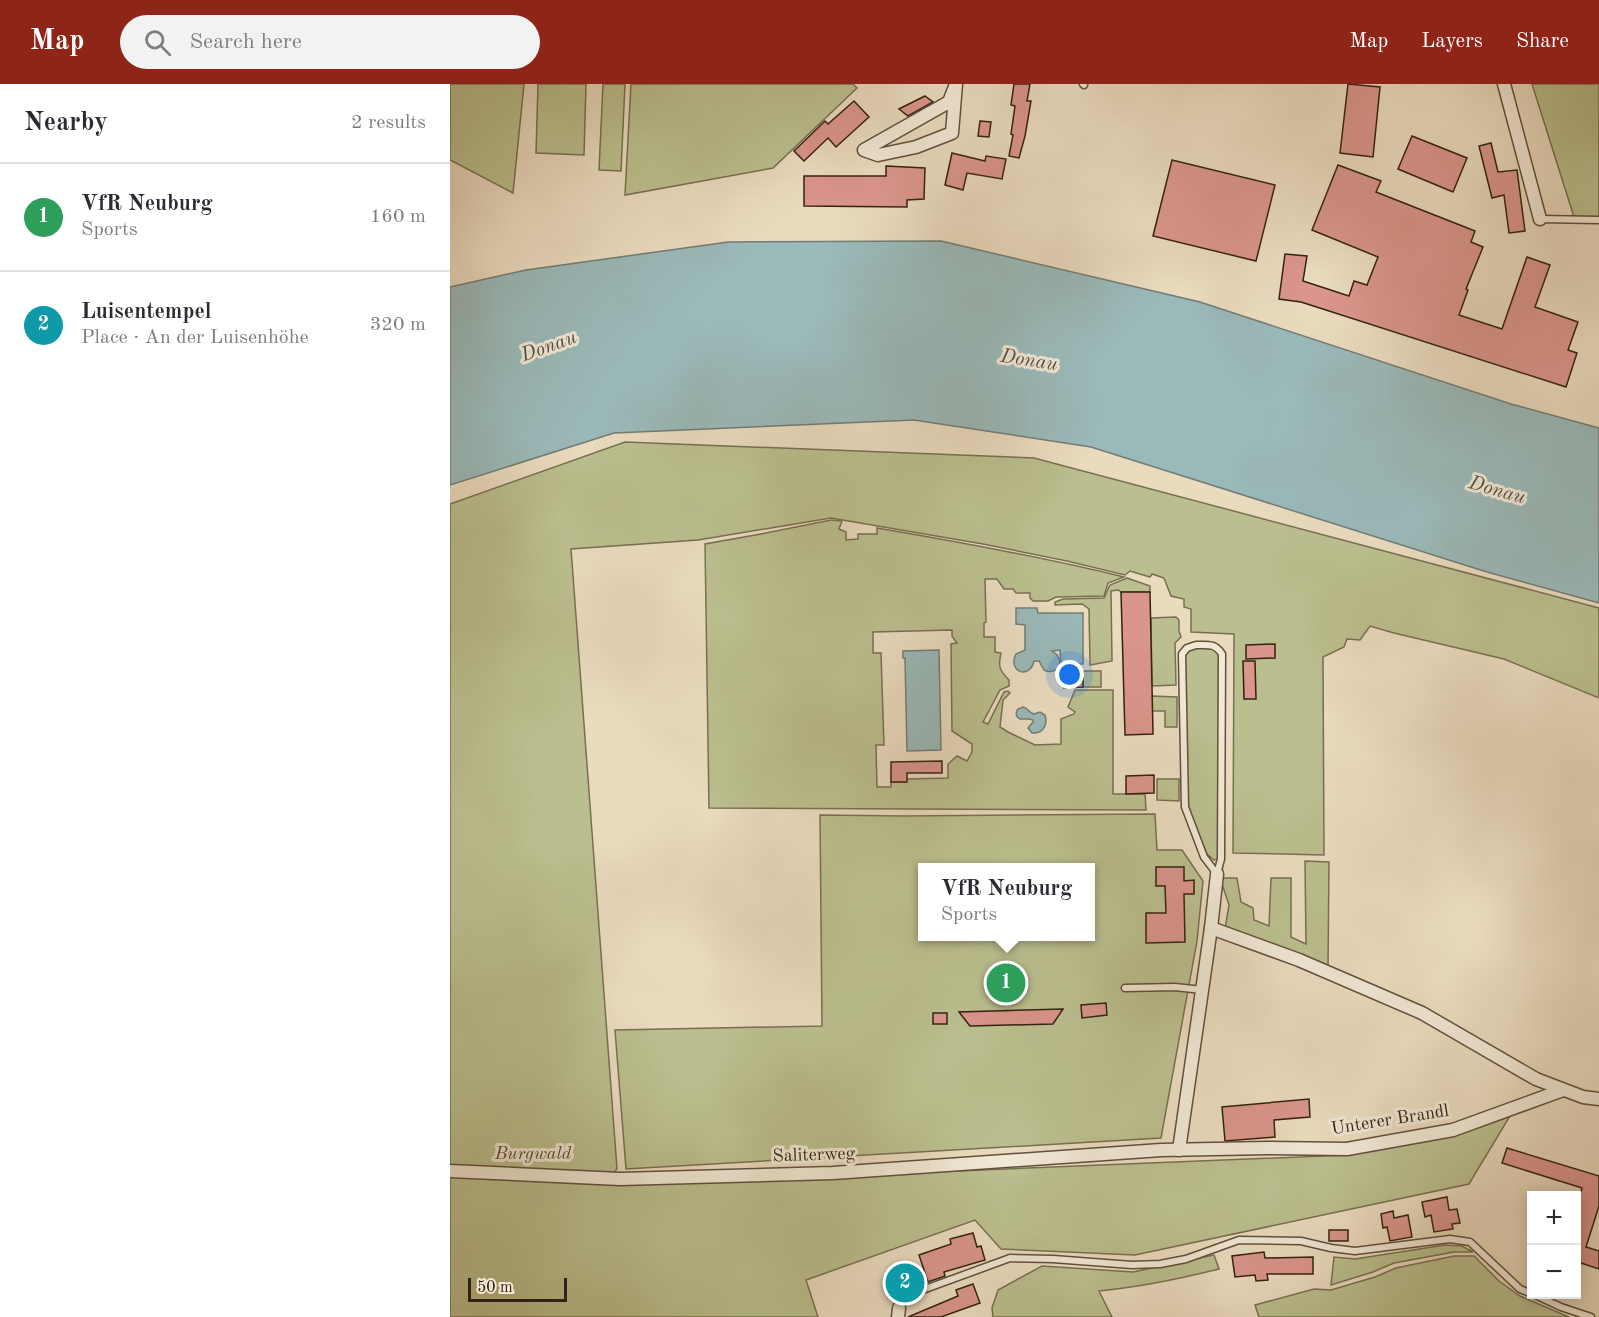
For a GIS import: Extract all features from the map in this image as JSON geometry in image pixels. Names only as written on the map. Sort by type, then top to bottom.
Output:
[{"type":"street","points":[[956,84],[952,133],[916,147],[878,155],[864,150],[949,102],[956,84]]},
{"type":"street","points":[[1504,84],[1540,219]]},
{"type":"street","points":[[1179,1150],[1217,874]]},
{"type":"street","points":[[1211,928],[1299,960],[1422,1013],[1536,1079],[1583,1097],[1599,1099]]},
{"type":"street","name":"Unterer Brandl","points":[[1179,1150],[1347,1149],[1453,1130],[1563,1090]]},
{"type":"street","name":"Saliterweg","points":[[450,1171],[620,1179],[833,1173],[1179,1150]]},
{"type":"lane","points":[[1540,219],[1599,219]]},
{"type":"lane","points":[[1196,645],[1218,647],[1222,654],[1221,859],[1217,874],[1204,857],[1185,807],[1182,654],[1187,648],[1196,645]]},
{"type":"lane","points":[[1125,988],[1175,987],[1202,990]]},
{"type":"lane","points":[[898,1313],[905,1300],[917,1292],[1010,1258],[1132,1265],[1160,1264],[1186,1258],[1239,1240],[1301,1241],[1355,1251],[1450,1239],[1470,1242],[1520,1289],[1527,1292]]},
{"type":"lane","points":[[1544,1299],[1592,1317]]},
{"type":"green space","points":[[450,84],[524,84],[513,193],[450,160]]},
{"type":"green space","points":[[538,84],[586,84],[584,155],[536,153]]},
{"type":"green space","points":[[603,84],[625,84],[621,171],[599,170]]},
{"type":"green space","points":[[631,84],[853,84],[857,88],[773,168],[625,195]]},
{"type":"green space","points":[[1532,84],[1599,84],[1599,217],[1574,217]]},
{"type":"green space","name":"Burgwald","points":[[625,442],[1034,458],[1599,608],[1599,698],[1504,659],[1370,626],[1360,640],[1347,639],[1344,647],[1323,657],[1324,855],[1233,853],[1234,634],[1191,632],[1191,609],[1184,607],[1184,599],[1171,596],[1164,578],[1152,574],[1150,577],[1130,571],[1125,575],[983,544],[831,518],[698,540],[571,549],[617,1169],[613,1173],[614,1185],[1348,1155],[1454,1136],[1510,1116],[1469,1184],[1135,1255],[1001,1249],[975,1220],[806,1280],[818,1317],[450,1317],[450,504]]},
{"type":"green space","points":[[831,520],[842,521],[839,529],[846,532],[846,540],[858,539],[858,534],[877,534],[877,528],[1001,550],[1124,577],[1108,583],[1104,596],[1056,597],[1048,601],[1033,601],[1030,593],[1016,593],[1013,589],[1004,589],[997,579],[985,579],[984,637],[995,637],[995,652],[1001,653],[1000,668],[1009,680],[1009,686],[1000,690],[983,722],[988,724],[1004,692],[1008,691],[1010,693],[1003,700],[1000,727],[1035,745],[1061,744],[1061,719],[1075,712],[1068,707],[1075,690],[1113,690],[1113,794],[1145,794],[1146,810],[709,808],[705,544]],"holes":[[[952,630],[952,636],[957,643],[951,644],[952,731],[972,744],[972,752],[967,761],[957,756],[948,764],[948,778],[907,779],[906,782],[891,782],[891,787],[877,787],[876,745],[884,745],[881,653],[873,653],[873,632]]]},
{"type":"green space","points":[[1127,578],[1150,586],[1150,592],[1111,591],[1112,661],[1090,665],[1089,609],[1082,604],[1055,605],[1055,602],[1063,599],[1104,598],[1110,585]]},
{"type":"green space","points":[[1176,617],[1179,620],[1181,637],[1175,643],[1176,685],[1152,686],[1151,618]]},
{"type":"green space","points":[[1193,648],[1213,648],[1219,655],[1219,859],[1214,860],[1207,854],[1187,806],[1185,655]]},
{"type":"green space","points":[[1083,671],[1101,671],[1101,687],[1083,687]]},
{"type":"green space","points":[[1152,696],[1177,697],[1177,727],[1165,727],[1165,711],[1152,711]]},
{"type":"green space","points":[[1157,779],[1179,779],[1179,801],[1157,800]]},
{"type":"green space","points":[[1155,814],[1157,850],[1182,850],[1203,881],[1197,941],[1161,1138],[626,1169],[615,1030],[822,1026],[820,815]]},
{"type":"green space","points":[[1305,861],[1329,862],[1328,969],[1225,929],[1229,905],[1220,878],[1237,878],[1241,902],[1253,908],[1254,920],[1269,926],[1271,878],[1291,878],[1291,937],[1306,944]]},
{"type":"green space","points":[[1445,1245],[1462,1246],[1473,1252],[1454,1252],[1394,1263],[1331,1285],[1334,1257],[1355,1259]]},
{"type":"green space","points":[[1214,1255],[1219,1269],[1159,1282],[1099,1291],[1112,1317],[993,1317],[992,1308],[998,1290],[1042,1266],[1133,1272]]},
{"type":"green space","points":[[1454,1256],[1474,1256],[1499,1281],[1520,1296],[1569,1317],[1259,1317],[1255,1305],[1314,1289],[1331,1290],[1396,1268]]},
{"type":"water","name":"Donau","points":[[941,241],[1200,302],[1511,404],[1599,428],[1599,603],[1487,572],[1091,447],[914,420],[614,433],[450,485],[450,287],[526,270],[728,242]]},
{"type":"water","points":[[1016,608],[1037,608],[1038,613],[1083,613],[1083,664],[1061,664],[1060,650],[1052,651],[1060,661],[1055,670],[1050,672],[1044,670],[1039,661],[1034,661],[1032,667],[1024,672],[1017,669],[1014,660],[1016,654],[1025,650],[1025,625],[1016,624]]},
{"type":"water","points":[[939,650],[941,750],[907,751],[903,651]]},
{"type":"water","points":[[1023,707],[1034,714],[1040,712],[1045,715],[1046,722],[1042,730],[1032,733],[1028,728],[1033,720],[1018,717],[1017,710]]},
{"type":"building","points":[[1014,84],[1030,84],[1027,101],[1031,101],[1019,158],[1009,156],[1013,135],[1011,134],[1015,106],[1011,105]]},
{"type":"building","points":[[1348,84],[1380,87],[1373,157],[1340,153]]},
{"type":"building","points":[[925,96],[933,102],[908,116],[899,109]]},
{"type":"building","points":[[854,101],[869,117],[836,147],[828,138],[804,161],[794,151],[825,121],[828,124]]},
{"type":"building","points":[[980,121],[991,122],[989,137],[978,136]]},
{"type":"building","points":[[1412,136],[1467,158],[1453,192],[1398,169]]},
{"type":"building","points":[[1491,143],[1498,172],[1517,170],[1525,231],[1509,233],[1504,195],[1492,198],[1479,146]]},
{"type":"building","points":[[952,153],[985,161],[986,156],[1006,159],[1002,179],[967,173],[963,190],[945,185]]},
{"type":"building","points":[[1172,160],[1275,185],[1256,261],[1153,236]]},
{"type":"building","points":[[1338,165],[1381,181],[1376,192],[1475,231],[1471,242],[1483,247],[1466,289],[1468,290],[1459,315],[1502,329],[1527,257],[1550,265],[1535,307],[1578,322],[1568,350],[1577,353],[1566,387],[1301,302],[1279,299],[1285,254],[1307,256],[1303,281],[1349,296],[1354,281],[1367,285],[1378,257],[1312,230]]},
{"type":"building","points":[[886,166],[925,168],[924,199],[907,200],[907,207],[804,206],[804,176],[886,176]]},
{"type":"building","points":[[1121,592],[1150,592],[1153,734],[1125,735]]},
{"type":"building","points":[[1275,644],[1275,658],[1246,659],[1246,645]]},
{"type":"building","points":[[1243,661],[1255,661],[1256,699],[1244,699]]},
{"type":"building","points":[[1064,673],[1083,673],[1083,687],[1064,688]]},
{"type":"building","points":[[942,761],[942,773],[907,773],[907,782],[891,782],[891,762]]},
{"type":"building","points":[[1154,775],[1154,793],[1126,794],[1126,776]]},
{"type":"building","points":[[1156,867],[1184,867],[1184,881],[1194,880],[1194,894],[1184,894],[1185,942],[1146,943],[1146,913],[1166,913],[1165,886],[1156,886]]},
{"type":"building","points":[[1106,1003],[1107,1015],[1082,1018],[1081,1005]]},
{"type":"building","points":[[1063,1009],[1053,1024],[970,1026],[959,1012]]},
{"type":"building","points":[[933,1013],[947,1013],[947,1024],[933,1024]]},
{"type":"building","points":[[1309,1099],[1310,1117],[1274,1120],[1275,1137],[1225,1141],[1222,1107]]},
{"type":"building","points":[[1507,1148],[1599,1176],[1599,1206],[1586,1247],[1599,1251],[1599,1269],[1581,1263],[1582,1188],[1502,1163]]},
{"type":"building","points":[[1447,1197],[1449,1210],[1457,1209],[1460,1223],[1452,1224],[1453,1229],[1434,1232],[1431,1215],[1425,1217],[1422,1202]]},
{"type":"building","points":[[1393,1211],[1394,1218],[1408,1215],[1412,1237],[1390,1241],[1387,1227],[1383,1228],[1381,1214]]},
{"type":"building","points":[[1329,1230],[1348,1230],[1348,1241],[1329,1241]]},
{"type":"building","points":[[973,1233],[977,1247],[981,1246],[985,1260],[944,1272],[945,1276],[928,1282],[919,1255],[951,1244],[950,1239]]},
{"type":"building","points":[[1264,1252],[1265,1258],[1313,1257],[1313,1274],[1267,1274],[1268,1280],[1256,1281],[1255,1275],[1235,1277],[1232,1256]]},
{"type":"building","points":[[973,1284],[980,1303],[941,1317],[908,1317],[958,1296],[956,1290]]},
{"type":"place","name":"VfR Neuburg","points":[[1006,983]]},
{"type":"place","name":"Luisentempel","points":[[905,1283]]}]
